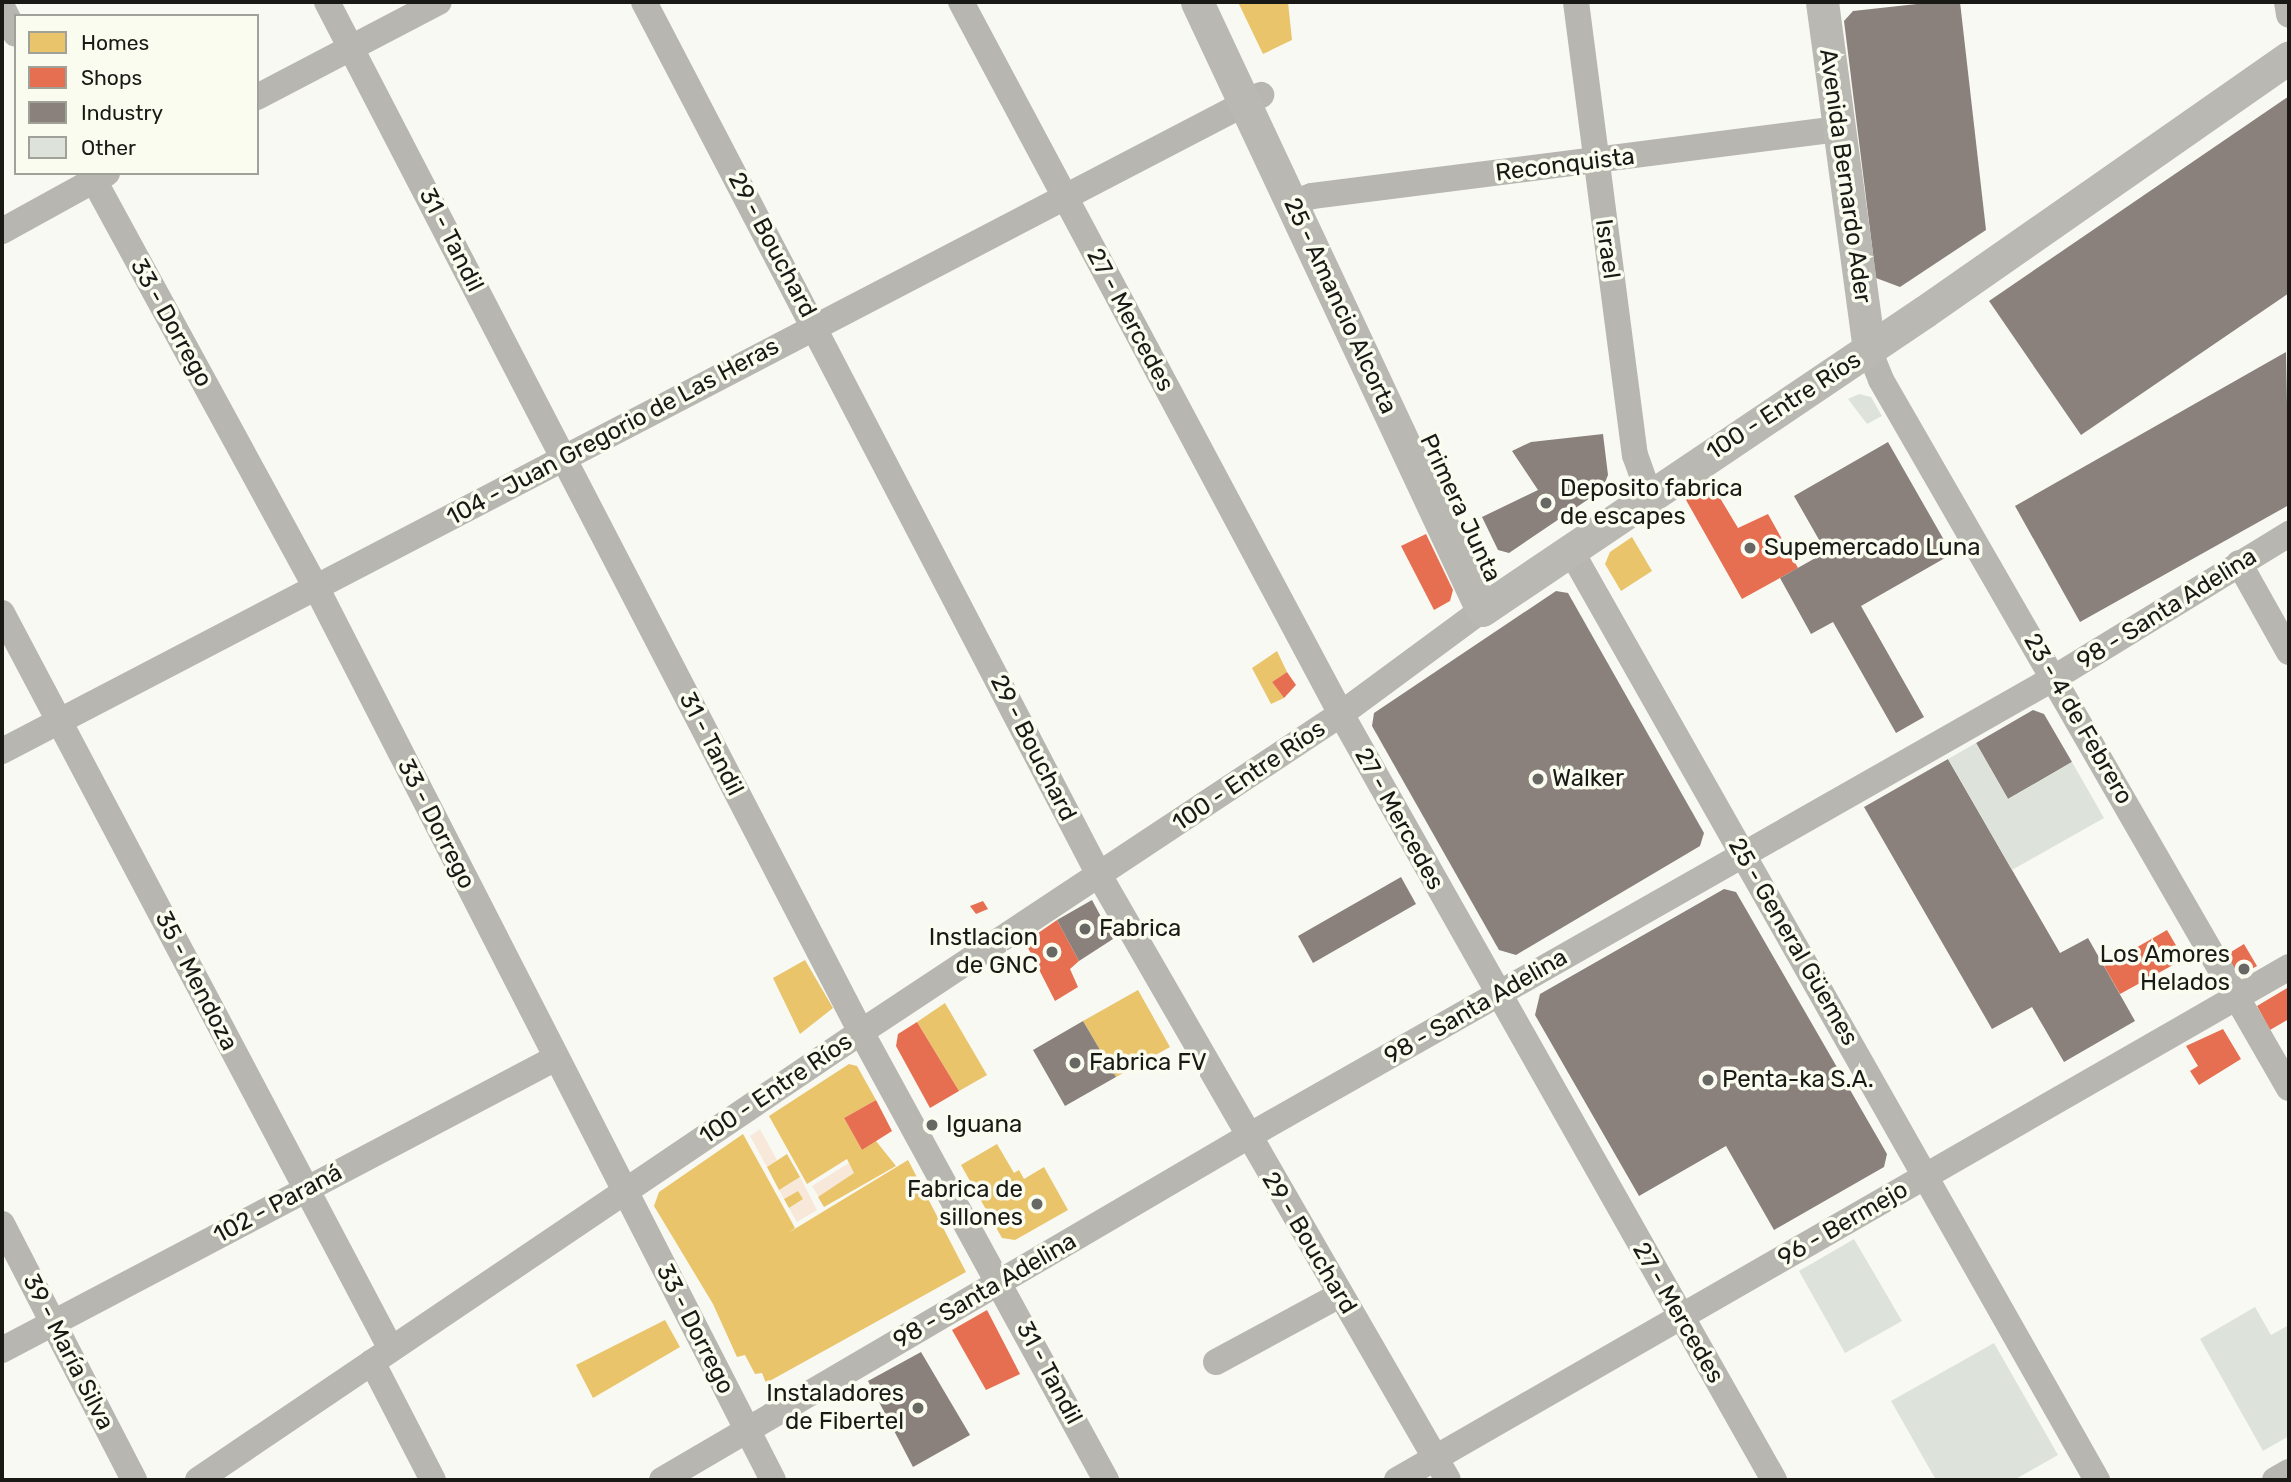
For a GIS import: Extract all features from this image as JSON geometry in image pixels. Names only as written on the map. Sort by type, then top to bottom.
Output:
[{"type":"main road","points":[[1197,2],[1253,99]]},
{"type":"main road","name":"Primera Junta","points":[[1217,2],[1253,99],[1493,604]]},
{"type":"main road","name":"Avenida Bernardo Ader","points":[[1822,2],[1869,350]]},
{"type":"main road","name":"100 - Entre Ríos","points":[[1493,604],[1649,494],[1869,350],[2289,57]]},
{"type":"street","name":"31 - Tandil","points":[[327,2],[861,1032],[1001,1283],[1106,1480]]},
{"type":"street","points":[[259,96],[439,2]]},
{"type":"street","name":"29 - Bouchard","points":[[644,2],[1099,875],[1247,1137],[1442,1469]]},
{"type":"street","name":"27 - Mercedes","points":[[961,2],[1341,714],[1497,996],[1773,1480]]},
{"type":"street","name":"Israel","points":[[1576,2],[1635,455],[1649,494]]},
{"type":"street","points":[[2287,2],[2289,15]]},
{"type":"street","points":[[2,7],[14,30]]},
{"type":"street","name":"104 - Juan Gregorio de Las Heras","points":[[2,751],[1253,99]]},
{"type":"street","name":"Reconquista","points":[[1302,199],[1839,129]]},
{"type":"street","points":[[2,232],[97,176]]},
{"type":"street","name":"33 - Dorrego","points":[[97,176],[316,587],[554,1059],[773,1480]]},
{"type":"street","name":"23 - 4 de Febrero","points":[[1869,350],[1881,380],[2289,1088]]},
{"type":"street","name":"98 - Santa Adelina","points":[[662,1480],[1247,1137],[2054,678],[2289,534]]},
{"type":"street","name":"25 - General Güemes","points":[[1571,551],[2097,1480]]},
{"type":"street","points":[[2239,563],[2289,652]]},
{"type":"street","name":"100 - Entre Ríos","points":[[198,1480],[861,1032],[1341,714],[1493,604]]},
{"type":"street","name":"35 - Mendoza","points":[[2,613],[304,1190],[381,1356],[433,1480]]},
{"type":"street","name":"96 - Bermejo","points":[[1397,1480],[1442,1469],[1680,1317],[2289,967]]},
{"type":"street","name":"102 - Paraná","points":[[2,1350],[554,1059]]},
{"type":"street","name":"39 - María Silva","points":[[2,1224],[134,1480]]},
{"type":"street","points":[[1216,1362],[1340,1296]]},
{"type":"street","points":[[2275,1480],[2289,1472]]},
{"type":"shaded area","points":[[760,1129],[777,1160],[767,1167],[750,1136]]},
{"type":"shaded area","points":[[849,1163],[854,1173],[819,1197],[812,1186]]},
{"type":"shaded area","points":[[800,1177],[817,1210],[797,1222],[789,1208],[803,1199],[798,1191],[784,1199],[779,1190]]},
{"type":"building: Homes","points":[[1238,2],[1288,2],[1292,40],[1263,54]]},
{"type":"building: Homes","points":[[1632,537],[1652,571],[1621,591],[1605,564],[1610,552]]},
{"type":"building: Homes","points":[[1277,651],[1287,672],[1272,682],[1284,698],[1271,704],[1252,668]]},
{"type":"building: Homes","points":[[805,960],[833,1008],[800,1034],[773,978]]},
{"type":"building: Homes","points":[[1138,990],[1170,1047],[1116,1077],[1083,1021]]},
{"type":"building: Homes","points":[[945,1003],[987,1075],[959,1091],[917,1022]]},
{"type":"building: Homes","points":[[849,1064],[857,1066],[876,1100],[844,1118],[862,1150],[876,1141],[896,1166],[824,1207],[818,1197],[854,1173],[847,1159],[807,1184],[769,1116]]},
{"type":"building: Homes","points":[[743,1134],[795,1228],[788,1233],[908,1160],[966,1272],[766,1383],[762,1373],[755,1374],[745,1355],[737,1357],[713,1304],[654,1206],[659,1192]]},
{"type":"building: Homes","points":[[997,1144],[1014,1173],[1019,1170],[1024,1179],[1044,1167],[1068,1210],[1015,1240],[1002,1238],[961,1165]]},
{"type":"building: Homes","points":[[787,1154],[800,1177],[779,1190],[767,1167]]},
{"type":"building: Homes","points":[[798,1191],[803,1199],[789,1208],[784,1199]]},
{"type":"building: Homes","points":[[665,1320],[680,1347],[593,1398],[576,1365]]},
{"type":"building: Shops","name":"Supemercado Luna","points":[[1711,483],[1738,528],[1768,514],[1798,568],[1742,599],[1686,500]]},
{"type":"building: Shops","points":[[1426,534],[1453,590],[1450,601],[1434,610],[1401,546]]},
{"type":"building: Shops","points":[[1287,672],[1296,685],[1284,698],[1272,682]]},
{"type":"building: Shops","points":[[983,901],[988,909],[976,914],[970,906]]},
{"type":"building: Shops","name":"Instlacion de GNC","points":[[1057,920],[1079,961],[1070,969],[1078,987],[1055,1001],[1025,942]]},
{"type":"building: Shops","points":[[2167,930],[2184,959],[2120,994],[2104,966]]},
{"type":"building: Shops","points":[[2244,944],[2257,966],[2243,974],[2236,971],[2226,955]]},
{"type":"building: Shops","points":[[2289,987],[2289,1019],[2270,1030],[2257,1006]]},
{"type":"building: Shops","points":[[917,1022],[959,1091],[930,1108],[896,1046],[898,1034]]},
{"type":"building: Shops","points":[[2223,1029],[2241,1059],[2199,1085],[2190,1071],[2198,1066],[2186,1046]]},
{"type":"building: Shops","points":[[876,1100],[892,1131],[862,1150],[844,1118]]},
{"type":"building: Shops","points":[[987,1310],[1020,1374],[986,1390],[952,1330]]},
{"type":"building: Industry","points":[[1960,2],[1986,230],[1900,287],[1876,278],[1844,21],[1853,11]]},
{"type":"building: Industry","points":[[2289,96],[2289,293],[2081,435],[1989,301]]},
{"type":"building: Industry","points":[[2286,352],[2289,505],[2080,622],[2015,506]]},
{"type":"building: Industry","name":"Deposito fabrica de escapes","points":[[1603,434],[1608,475],[1602,490],[1509,553],[1498,550],[1482,517],[1538,490],[1512,451],[1531,442]]},
{"type":"building: Industry","points":[[1888,442],[1952,554],[1861,606],[1924,717],[1896,733],[1833,622],[1811,634],[1780,578],[1826,552],[1794,496]]},
{"type":"building: Industry","name":"Walker","points":[[1556,591],[1568,593],[1704,833],[1700,846],[1516,955],[1499,950],[1372,726],[1374,713]]},
{"type":"building: Industry","points":[[2033,710],[2044,714],[2072,762],[2008,799],[1976,743]]},
{"type":"building: Industry","points":[[1948,759],[2060,953],[2088,938],[2135,1021],[2064,1062],[2032,1007],[1992,1029],[1864,807]]},
{"type":"building: Industry","points":[[1401,877],[1416,904],[1313,963],[1298,936]]},
{"type":"building: Industry","name":"Penta-ka S.A.","points":[[1724,889],[1736,892],[1887,1154],[1884,1167],[1774,1230],[1726,1146],[1639,1196],[1535,1015],[1540,994]]},
{"type":"building: Industry","name":"Fabrica","points":[[1092,900],[1113,939],[1079,961],[1057,920]]},
{"type":"building: Industry","name":"Fabrica FV","points":[[1083,1021],[1116,1077],[1065,1106],[1033,1050]]},
{"type":"building: Industry","name":"Instaladores de Fibertel","points":[[921,1352],[970,1435],[913,1467],[868,1381]]},
{"type":"building: Other","points":[[1859,394],[1871,397],[1882,416],[1867,424],[1848,399]]},
{"type":"building: Other","points":[[1976,743],[2008,799],[2072,762],[2104,818],[2012,870],[1948,759]]},
{"type":"building: Other","points":[[1854,1239],[1902,1321],[1845,1353],[1799,1271]]},
{"type":"building: Other","points":[[2255,1307],[2271,1335],[2289,1325],[2289,1436],[2263,1451],[2200,1339]]},
{"type":"building: Other","points":[[1994,1343],[2058,1455],[2014,1480],[1936,1480],[1891,1401]]},
{"type":"place","name":"Deposito fabrica de escapes","points":[[1546,503]]},
{"type":"place","name":"Supemercado Luna","points":[[1750,548]]},
{"type":"place","name":"Walker","points":[[1538,779]]},
{"type":"place","name":"Fabrica","points":[[1085,929]]},
{"type":"place","name":"Instlacion de GNC","points":[[1052,952]]},
{"type":"place","name":"Los Amores Helados","points":[[2244,969]]},
{"type":"place","name":"Fabrica FV","points":[[1075,1063]]},
{"type":"place","name":"Penta-ka S.A.","points":[[1708,1080]]},
{"type":"place","name":"Iguana","points":[[932,1125]]},
{"type":"place","name":"Fabrica de sillones","points":[[1037,1204]]},
{"type":"place","name":"Instaladores de Fibertel","points":[[918,1408]]}]
